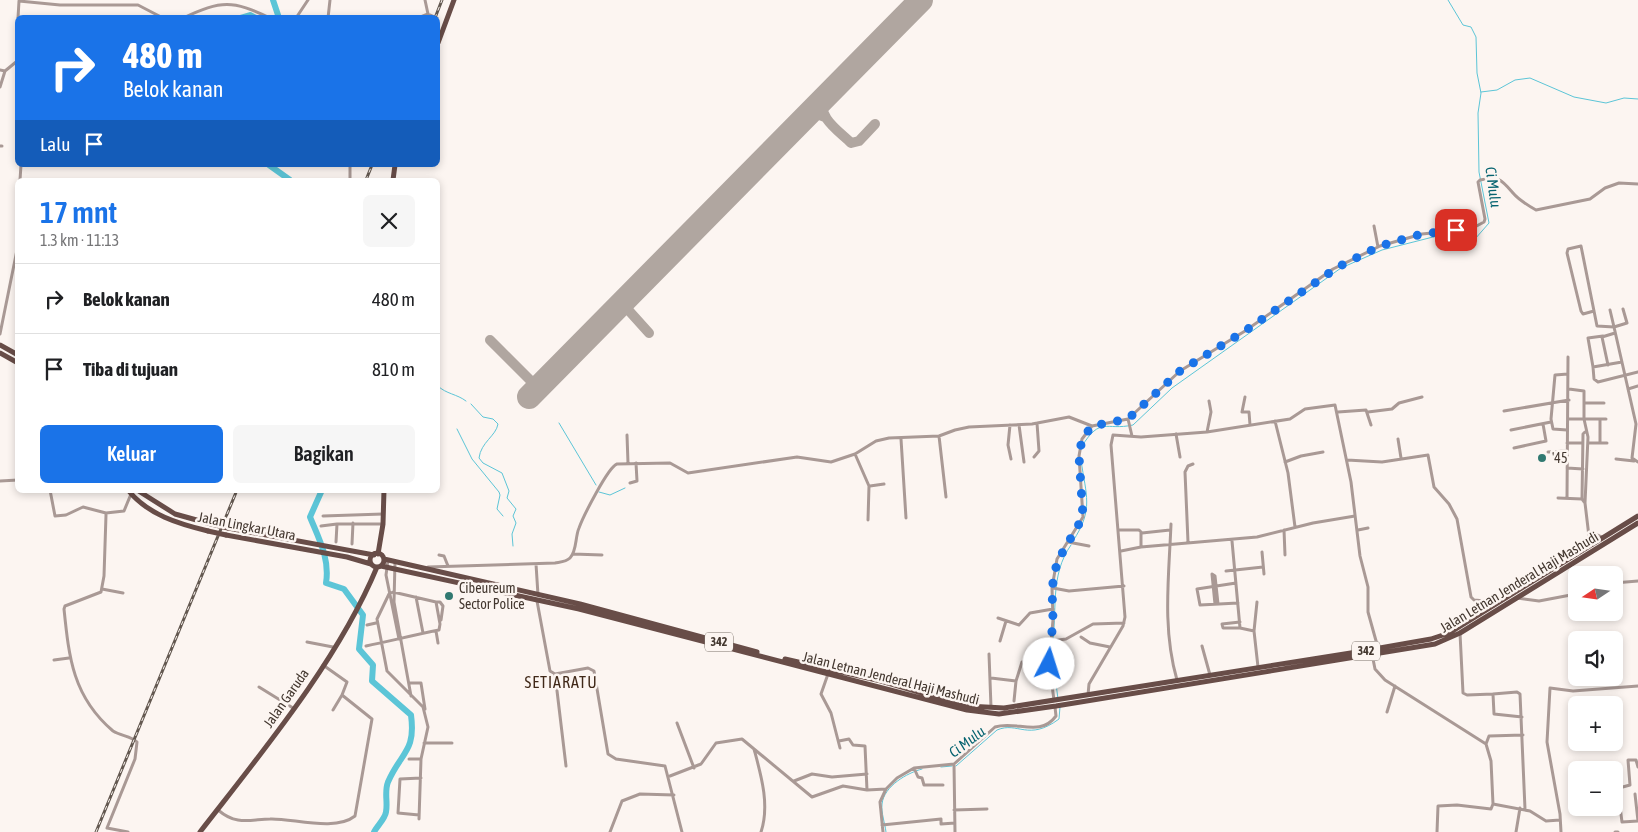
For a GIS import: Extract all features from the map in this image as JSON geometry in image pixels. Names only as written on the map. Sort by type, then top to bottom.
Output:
[{"type":"main road","points":[[440,38],[454,0]]},
{"type":"main road","points":[[0,345],[15,353]]},
{"type":"main road","points":[[0,353],[15,361]]},
{"type":"main road","name":"Jalan Lingkar Utara","points":[[130,493],[148,508],[171,520],[208,531],[315,551],[379,566]]},
{"type":"main road","name":"Jalan Lingkar Utara","points":[[142,493],[175,514],[211,524],[313,543],[334,544],[376,554]]},
{"type":"main road","points":[[376,554],[386,560],[379,566],[371,558],[376,554],[383,524],[384,493]]},
{"type":"main road","points":[[171,520],[175,514]]},
{"type":"main road","name":"Jalan Letnan Jenderal Haji Mashudi","points":[[1062,702],[1372,654],[1404,647],[1449,633],[1638,516]]},
{"type":"main road","name":"Jalan Letnan Jenderal Haji Mashudi","points":[[379,566],[579,607],[838,674],[967,710],[999,714],[1055,704],[1088,695],[1258,667],[1378,648],[1434,644],[1460,633],[1638,523]]},
{"type":"main road","points":[[288,546],[290,538]]},
{"type":"main road","name":"Jalan Letnan Jenderal Haji Mashudi","points":[[386,560],[498,589]]},
{"type":"main road","name":"Jalan Garuda","points":[[200,832],[323,665],[360,604],[379,566]]},
{"type":"main road","name":"Jalan Letnan Jenderal Haji Mashudi","points":[[579,607],[828,673],[881,681],[967,706],[991,708],[1033,707]]},
{"type":"street","points":[[298,15],[308,0]]},
{"type":"street","points":[[328,15],[330,0]]},
{"type":"street","points":[[426,0],[428,14]]},
{"type":"street","points":[[18,15],[19,1],[60,5],[138,4],[158,15]]},
{"type":"street","points":[[188,15],[199,9],[226,1],[233,2],[263,15]]},
{"type":"street","points":[[440,19],[446,22]]},
{"type":"street","points":[[0,87],[5,71],[15,64]]},
{"type":"street","points":[[0,70],[5,71]]},
{"type":"street","points":[[420,568],[536,564],[564,561],[573,554],[579,528],[613,465],[670,463],[688,472],[797,457],[823,462],[837,461],[856,454],[876,441],[939,436],[969,427],[1019,425],[1069,417],[1092,426],[1128,419],[1180,371],[1245,331],[1329,272],[1378,247],[1422,234],[1479,226],[1485,219],[1478,182],[1481,179],[1500,179],[1536,210],[1590,199],[1603,189],[1614,185],[1638,184]]},
{"type":"street","points":[[1374,226],[1378,247]]},
{"type":"street","points":[[1594,311],[1583,314],[1568,249],[1581,246],[1594,311],[1597,326],[1614,327],[1627,323],[1623,308]]},
{"type":"street","points":[[0,334],[15,260]]},
{"type":"street","points":[[1610,310],[1636,416],[1636,445],[1632,458],[1636,462]]},
{"type":"street","points":[[1615,333],[1588,338],[1594,380],[1598,382],[1638,372]]},
{"type":"street","points":[[1603,336],[1608,364]]},
{"type":"street","points":[[1567,498],[1568,357]]},
{"type":"street","points":[[1593,367],[1622,362]]},
{"type":"street","points":[[1567,430],[1553,429],[1551,422],[1555,375],[1568,374]]},
{"type":"street","points":[[1628,389],[1638,386]]},
{"type":"street","points":[[1569,389],[1584,390],[1584,419],[1588,443],[1585,503],[1590,545]]},
{"type":"street","points":[[1245,397],[1242,412],[1249,412],[1250,425]]},
{"type":"street","points":[[1338,412],[1368,412],[1392,409],[1399,403],[1422,397]]},
{"type":"street","points":[[1504,410],[1569,400]]},
{"type":"street","points":[[1207,432],[1211,412],[1209,401]]},
{"type":"street","points":[[1585,403],[1604,403]]},
{"type":"street","points":[[1088,695],[1089,684],[1124,623],[1124,586],[1111,437],[1113,435],[1132,436],[1207,432],[1292,418],[1305,409],[1336,404],[1356,516],[1360,556],[1368,587],[1368,612],[1378,648]]},
{"type":"street","points":[[1368,412],[1371,425]]},
{"type":"street","points":[[1568,418],[1606,420]]},
{"type":"street","points":[[1128,419],[1132,436]]},
{"type":"street","points":[[1600,419],[1600,443]]},
{"type":"street","points":[[1275,421],[1285,462],[1295,527]]},
{"type":"street","points":[[1511,430],[1551,422]]},
{"type":"street","points":[[1034,457],[1039,451],[1038,423]]},
{"type":"street","points":[[1514,448],[1546,441],[1543,424]]},
{"type":"street","points":[[1010,425],[1008,444],[1011,459]]},
{"type":"street","points":[[1019,425],[1024,462]]},
{"type":"street","points":[[883,832],[880,805],[886,789],[897,778],[915,770],[954,764],[995,727],[1004,725],[1033,729],[1044,726],[1056,716],[1049,664],[1053,641],[1053,589],[1058,559],[1070,544],[1083,517],[1079,456],[1082,439],[1092,426]]},
{"type":"street","points":[[1585,432],[1582,469],[1582,499],[1585,503]]},
{"type":"street","points":[[1176,434],[1180,457]]},
{"type":"street","points":[[627,435],[628,463]]},
{"type":"street","points":[[939,436],[946,497]]},
{"type":"street","points":[[901,439],[906,518]]},
{"type":"street","points":[[1398,439],[1401,458]]},
{"type":"street","points":[[1568,443],[1583,444]]},
{"type":"street","points":[[1588,443],[1607,443]]},
{"type":"street","points":[[1548,452],[1567,451]]},
{"type":"street","points":[[1285,462],[1301,456],[1324,452]]},
{"type":"street","points":[[856,454],[870,486],[868,520]]},
{"type":"street","points":[[1347,460],[1374,462],[1428,455],[1433,485],[1449,504],[1457,519],[1471,597],[1474,600],[1500,602]]},
{"type":"street","points":[[1616,459],[1636,462]]},
{"type":"street","points":[[630,483],[637,481],[636,463]]},
{"type":"street","points":[[1188,542],[1185,472],[1188,466],[1194,464]]},
{"type":"street","points":[[1567,468],[1582,469]]},
{"type":"street","points":[[0,481],[15,480]]},
{"type":"street","points":[[870,486],[884,484]]},
{"type":"street","points":[[50,493],[54,514],[57,517],[83,507],[106,513],[124,511],[129,493]]},
{"type":"street","points":[[1558,498],[1582,499]]},
{"type":"street","points":[[106,513],[106,553],[100,593],[64,607],[69,658],[76,680],[90,706],[115,732],[137,742],[135,759],[107,828],[128,832]]},
{"type":"street","points":[[323,516],[384,514]]},
{"type":"street","points":[[1121,551],[1141,547],[1232,540],[1269,535],[1295,527],[1356,516]]},
{"type":"street","points":[[321,526],[353,523],[383,524]]},
{"type":"street","points":[[352,544],[353,523]]},
{"type":"street","points":[[334,544],[337,524]]},
{"type":"street","points":[[1171,524],[1166,603],[1170,652],[1177,681]]},
{"type":"street","points":[[1358,530],[1368,528]]},
{"type":"street","points":[[1118,530],[1139,530],[1141,532],[1170,530]]},
{"type":"street","points":[[1284,530],[1285,555]]},
{"type":"street","points":[[1589,530],[1602,537]]},
{"type":"street","points":[[1141,532],[1141,547]]},
{"type":"street","points":[[1232,540],[1240,628]]},
{"type":"street","points":[[1070,544],[1089,546]]},
{"type":"street","points":[[1262,552],[1264,574]]},
{"type":"street","points":[[573,554],[602,555]]},
{"type":"street","points":[[439,555],[444,556],[448,566]]},
{"type":"street","points":[[395,562],[392,602],[410,683],[411,697]]},
{"type":"street","points":[[536,564],[538,598],[548,665],[555,674],[566,766]]},
{"type":"street","points":[[379,566],[392,593]]},
{"type":"street","points":[[1226,571],[1263,566]]},
{"type":"street","points":[[1623,582],[1638,581]]},
{"type":"street","points":[[1236,583],[1196,590],[1198,605],[1238,603]]},
{"type":"street","points":[[1053,589],[1124,586]]},
{"type":"street","points":[[1215,586],[1216,604]]},
{"type":"street","points":[[102,588],[123,593]]},
{"type":"street","points":[[366,646],[439,629],[440,624],[436,602],[416,596],[392,593]]},
{"type":"street","points":[[392,593],[384,604],[376,623],[387,671],[424,710]]},
{"type":"street","points":[[416,596],[423,633]]},
{"type":"street","points":[[1517,597],[1524,600],[1539,601],[1568,596]]},
{"type":"street","points":[[384,604],[392,602]]},
{"type":"street","points":[[1257,602],[1254,631],[1258,667]]},
{"type":"street","points":[[998,618],[1020,624],[1028,614],[1052,608]]},
{"type":"street","points":[[1000,640],[1006,621]]},
{"type":"street","points":[[1240,622],[1222,625],[1223,628],[1240,628],[1254,631]]},
{"type":"street","points":[[367,625],[376,623]]},
{"type":"street","points":[[1053,641],[1066,639],[1093,624],[1124,623]]},
{"type":"street","points":[[436,631],[438,643]]},
{"type":"street","points":[[1460,633],[1463,692],[1467,695],[1520,693],[1522,717],[1522,809],[1516,832]]},
{"type":"street","points":[[1081,637],[1090,643],[1110,647]]},
{"type":"street","points":[[307,642],[334,647]]},
{"type":"street","points":[[1202,646],[1210,675]]},
{"type":"street","points":[[989,654],[991,708]]},
{"type":"street","points":[[1372,654],[1376,672],[1486,744]]},
{"type":"street","points":[[54,660],[69,658]]},
{"type":"street","points":[[1014,701],[1016,681],[1022,662],[1049,664]]},
{"type":"street","points":[[323,665],[348,682],[333,710]]},
{"type":"street","points":[[555,674],[588,668],[593,670],[608,754],[616,759],[663,764],[670,776],[682,832]]},
{"type":"street","points":[[828,673],[821,694],[831,713],[840,748]]},
{"type":"street","points":[[991,678],[1016,681]]},
{"type":"street","points":[[410,683],[422,683],[428,732],[433,742]]},
{"type":"street","points":[[1387,712],[1395,686]]},
{"type":"street","points":[[1560,832],[1560,820],[1547,742],[1550,688],[1573,691],[1638,686]]},
{"type":"street","points":[[259,687],[293,708]]},
{"type":"street","points":[[1493,694],[1494,714],[1522,717]]},
{"type":"street","points":[[218,809],[225,816],[239,820],[272,819],[317,824],[352,818],[356,813],[372,719],[342,696]]},
{"type":"street","points":[[677,723],[694,768]]},
{"type":"street","points":[[421,778],[400,779],[398,812],[419,817],[421,778],[421,759],[428,732]]},
{"type":"street","points":[[1437,832],[1438,806],[1457,805],[1492,809],[1491,762],[1486,744],[1488,738],[1493,735],[1522,735]]},
{"type":"street","points":[[670,776],[694,768],[702,762],[716,743],[742,739],[812,797],[843,786],[867,790],[886,789]]},
{"type":"street","points":[[838,741],[850,739],[853,745],[865,746],[868,774],[867,790]]},
{"type":"street","points":[[424,743],[452,743]]},
{"type":"street","points":[[754,748],[764,798],[765,813],[761,832]]},
{"type":"street","points":[[409,759],[421,759]]},
{"type":"street","points":[[1635,794],[1638,821],[1624,823],[1621,821],[1618,791],[1619,788],[1631,784],[1628,760],[1636,760],[1638,767]]},
{"type":"street","points":[[954,764],[955,832]]},
{"type":"street","points":[[915,770],[918,777],[922,778],[924,785],[943,785]]},
{"type":"street","points":[[794,782],[812,774],[832,776],[868,774]]},
{"type":"street","points":[[610,832],[620,813],[622,801],[640,794],[674,795]]},
{"type":"street","points":[[1493,804],[1522,809],[1543,820],[1560,820]]},
{"type":"street","points":[[954,810],[986,809]]},
{"type":"street","points":[[882,825],[941,819],[941,824],[955,823]]},
{"type":"waterway","points":[[273,0],[278,15]]},
{"type":"waterway","name":"Ci Mulu","points":[[1082,446],[1088,437],[1099,428],[1133,425],[1172,388],[1341,268],[1382,250],[1433,237],[1446,235],[1463,244],[1468,243],[1475,239],[1489,223],[1479,172],[1478,113],[1481,93],[1477,73],[1476,37],[1471,27],[1463,25],[1448,0]]},
{"type":"waterway","points":[[1481,92],[1497,90],[1515,80],[1530,78],[1574,97],[1606,103],[1624,98],[1638,99]]},
{"type":"waterway","points":[[272,167],[287,178]]},
{"type":"waterway","points":[[440,388],[466,401]]},
{"type":"waterway","points":[[471,404],[483,417],[493,419],[498,424],[480,452],[479,458],[483,463],[502,473],[509,491],[507,498],[516,509],[513,516],[516,523],[512,534],[513,546]]},
{"type":"waterway","points":[[559,423],[596,485]]},
{"type":"waterway","points":[[457,429],[472,459],[499,492],[497,509],[503,516]]},
{"type":"waterway","name":"Ci Mulu","points":[[1073,541],[1084,520],[1087,502],[1081,460]]},
{"type":"waterway","points":[[599,492],[610,495],[625,488]]},
{"type":"waterway","points":[[321,493],[310,517],[325,557],[326,583],[344,589],[363,615],[359,649],[373,665],[372,681],[411,715],[412,727],[409,745],[388,782],[385,815],[374,832]]},
{"type":"waterway","name":"Ci Mulu","points":[[1052,647],[1057,581],[1064,557],[1071,545]]},
{"type":"waterway","name":"Ci Mulu","points":[[1052,653],[1058,699]]},
{"type":"waterway","name":"Ci Mulu","points":[[956,766],[997,730],[1004,728],[1031,730],[1048,726],[1059,719],[1060,707]]},
{"type":"waterway","name":"Ci Mulu","points":[[941,767],[952,766]]},
{"type":"waterway","name":"Ci Mulu","points":[[886,832],[882,804],[887,791],[903,777],[922,769]]},
{"type":"taxiway","points":[[824,98],[822,105],[826,117],[851,143],[859,141],[875,124]]},
{"type":"taxiway","points":[[806,116],[817,114],[825,117]]},
{"type":"taxiway","points":[[622,303],[649,333]]},
{"type":"taxiway","points":[[490,340],[538,388]]},
{"type":"runway","points":[[529,397],[921,0]]},
{"type":"railway","points":[[436,15],[442,0]]},
{"type":"railway","points":[[367,178],[371,167]]},
{"type":"railway","points":[[96,832],[236,493]]},
{"type":"place","name":"'45","points":[[1542,458]]},
{"type":"place","name":"Cibeureum Sector Police","points":[[449,596]]},
{"type":"district","name":"SETIARATU","points":[[561,682]]},
{"type":"route","points":[[1049,664],[1053,620],[1052,588],[1060,553],[1083,517],[1078,465],[1080,444],[1092,426],[1128,419],[1180,371],[1245,331],[1338,267],[1380,246],[1422,234],[1456,230]]}]
